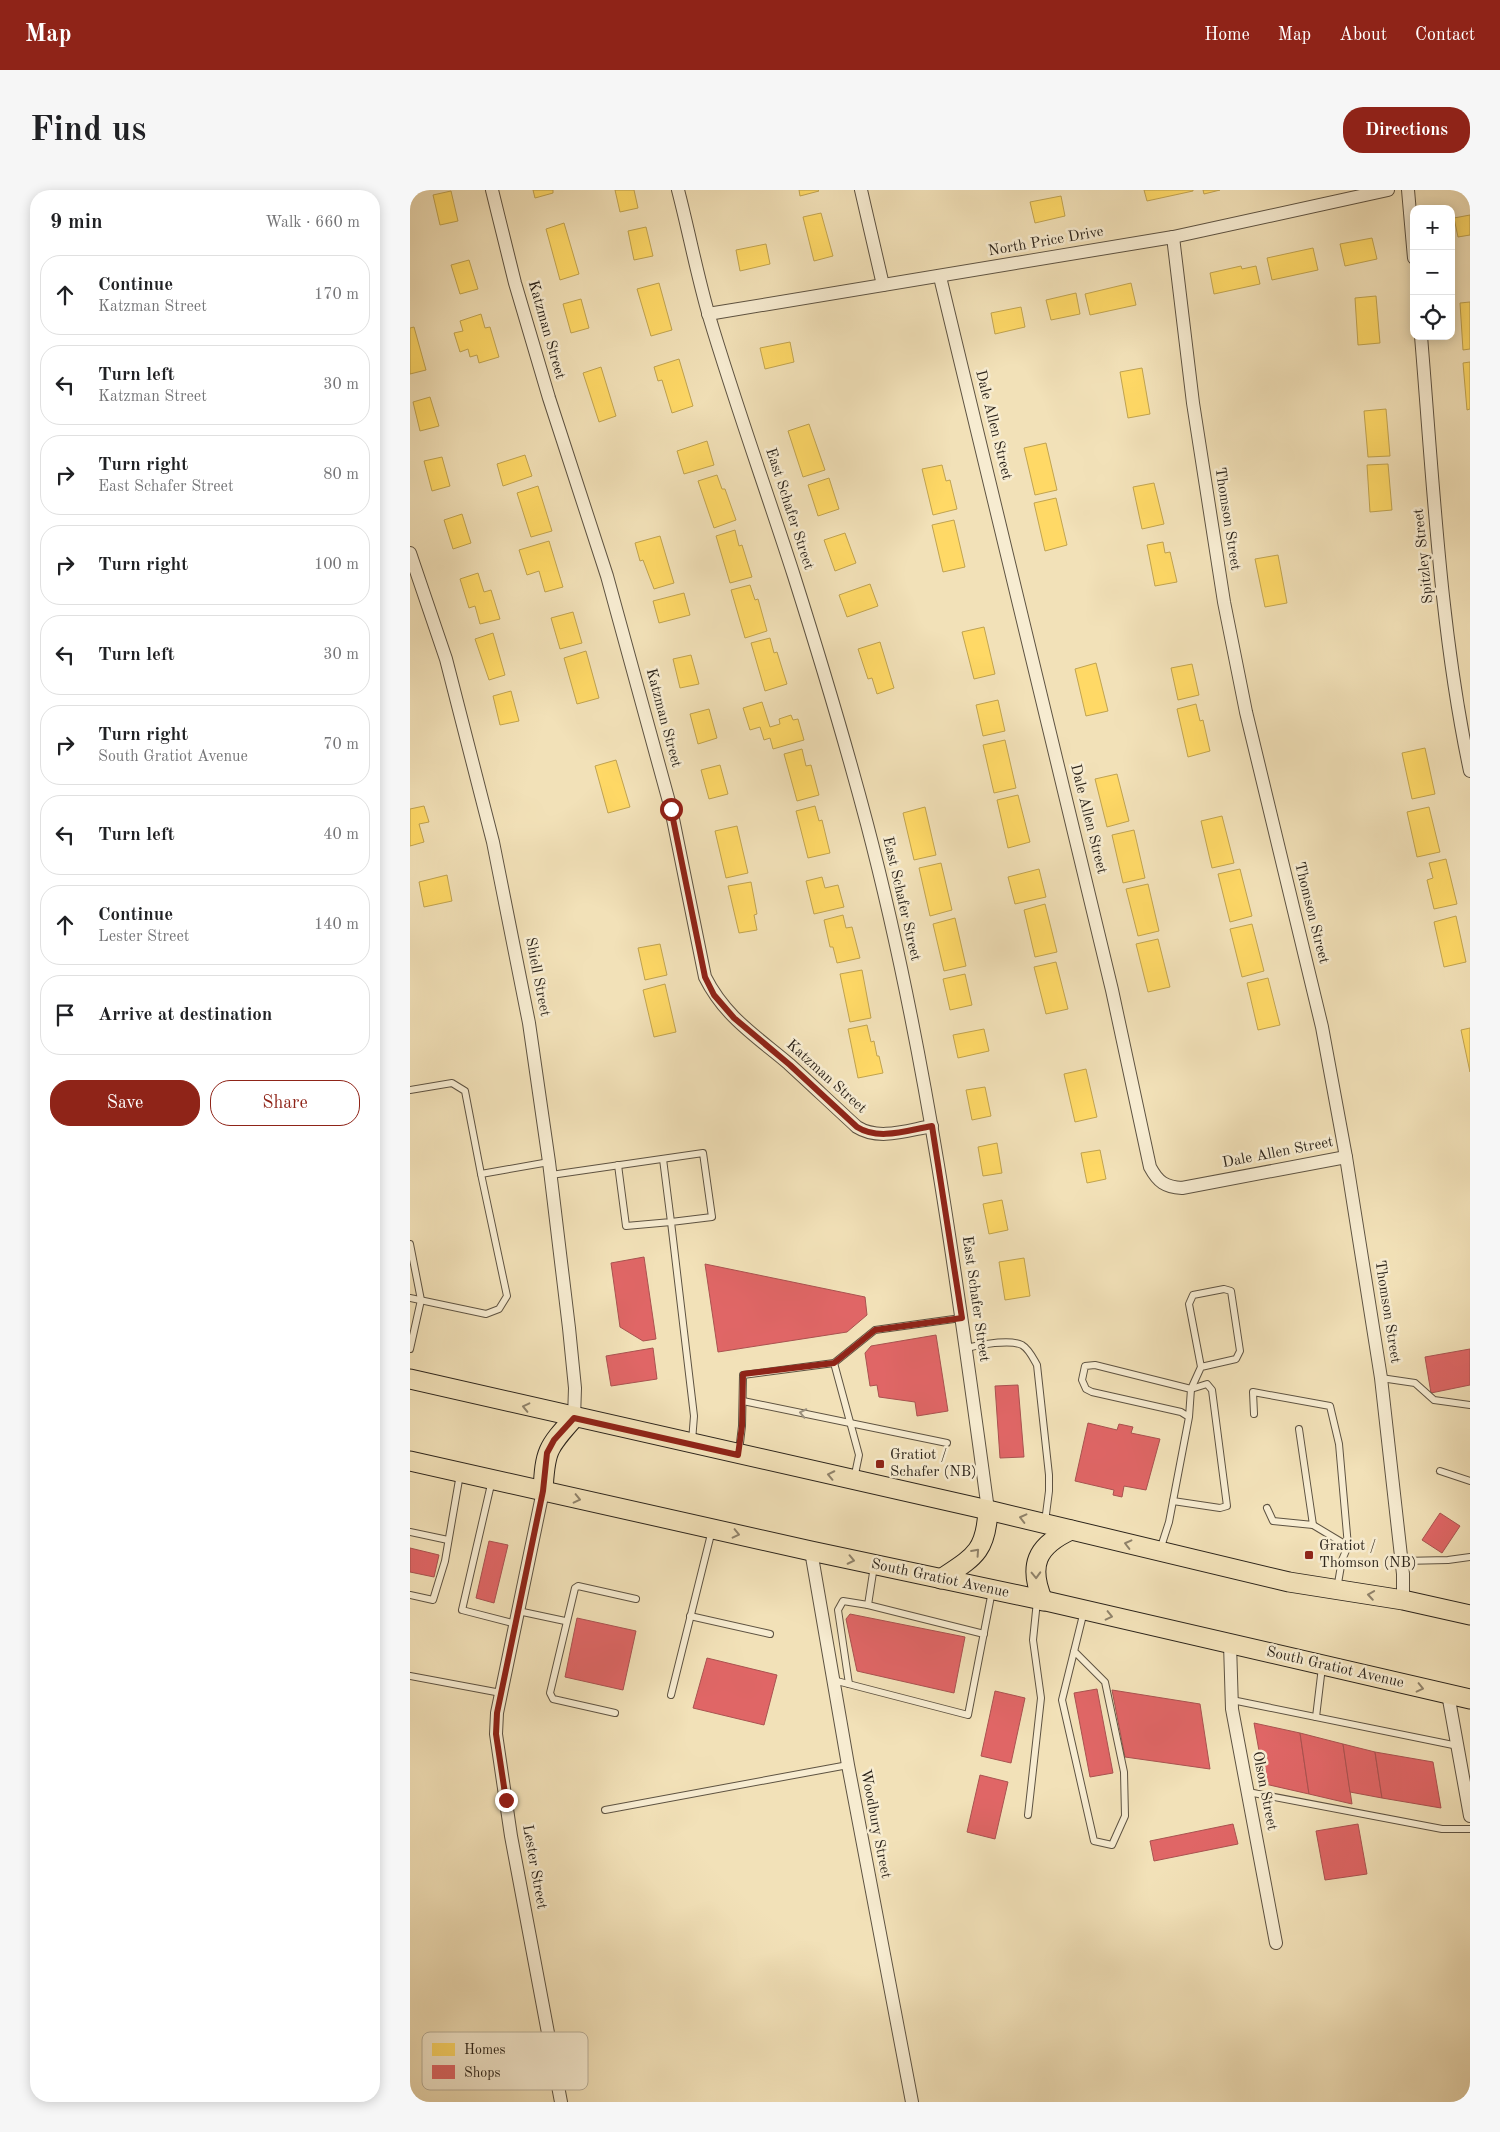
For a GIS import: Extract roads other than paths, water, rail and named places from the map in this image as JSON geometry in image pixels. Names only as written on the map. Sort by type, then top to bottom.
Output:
[{"type":"main road","points":[[410,1379],[574,1418],[988,1510],[1289,1582],[1403,1600],[1470,1615]]},
{"type":"main road","points":[[543,1491],[547,1453],[554,1440],[574,1418]]},
{"type":"main road","name":"South Gratiot Avenue","points":[[410,1461],[1040,1600],[1470,1699]]},
{"type":"main road","points":[[942,1579],[974,1555],[983,1544],[987,1529],[988,1510]]},
{"type":"main road","points":[[1040,1600],[1034,1572],[1037,1559],[1044,1547],[1056,1537],[1071,1530]]},
{"type":"street","name":"Katzman Street","points":[[492,190],[515,283],[549,398],[606,576],[671,809],[705,977],[714,995],[734,1018],[866,1133],[876,1135],[932,1126]]},
{"type":"street","name":"East Schafer Street","points":[[678,190],[708,314],[794,576],[842,732],[868,829],[904,983],[932,1126],[962,1318],[988,1510]]},
{"type":"street","points":[[861,190],[883,285]]},
{"type":"street","name":"North Price Drive","points":[[708,314],[1173,237],[1388,190]]},
{"type":"street","points":[[1408,190],[1413,250]]},
{"type":"street","name":"Thomson Street","points":[[1173,237],[1193,403],[1224,602],[1248,721],[1322,1027],[1346,1157],[1382,1378],[1402,1561],[1403,1600]]},
{"type":"street","name":"Dale Allen Street","points":[[940,277],[1112,990],[1150,1166],[1157,1179],[1167,1187],[1182,1188],[1346,1157]]},
{"type":"street","name":"Spitzley Street","points":[[1421,340],[1440,566],[1458,702],[1470,771]]},
{"type":"street","name":"Shiell Street","points":[[410,553],[446,659],[493,842],[529,1023],[551,1176],[575,1388],[574,1418]]},
{"type":"street","name":"Lester Street","points":[[543,1491],[501,1693],[496,1734],[511,1836],[548,2032]]},
{"type":"street","name":"Woodbury Street","points":[[811,1551],[848,1765],[912,2102]]},
{"type":"street","name":"Olson Street","points":[[1230,1644],[1232,1700],[1276,1943]]},
{"type":"street","points":[[1448,1694],[1470,1816]]},
{"type":"lane","points":[[410,1090],[452,1083],[465,1091],[507,1296],[499,1309],[486,1314],[410,1298]]},
{"type":"lane","points":[[551,1176],[703,1153],[712,1217],[626,1226],[618,1166]]},
{"type":"lane","points":[[663,1159],[694,1416],[692,1444]]},
{"type":"lane","points":[[481,1174],[549,1162]]},
{"type":"lane","points":[[410,1244],[421,1300],[410,1349]]},
{"type":"lane","points":[[1160,1551],[1173,1501],[1189,1417],[1191,1389],[1201,1367],[1189,1304],[1193,1295],[1224,1289],[1231,1291],[1240,1351],[1236,1359],[1201,1367]]},
{"type":"lane","points":[[738,1455],[742,1426],[743,1374],[834,1363],[875,1330],[962,1318]]},
{"type":"lane","points":[[966,1348],[998,1343],[1021,1345],[1030,1352],[1037,1364],[1050,1490],[1045,1524]]},
{"type":"lane","points":[[834,1363],[859,1455],[853,1480]]},
{"type":"lane","points":[[1173,1501],[1220,1508],[1227,1506],[1212,1390],[1207,1384],[1191,1389],[1095,1365],[1086,1366],[1082,1380],[1086,1388],[1092,1392],[1181,1412],[1189,1417]]},
{"type":"lane","points":[[1382,1378],[1416,1383],[1434,1400],[1470,1405]]},
{"type":"lane","points":[[1254,1414],[1253,1392],[1330,1406],[1339,1444],[1348,1546],[1342,1560],[1337,1590]]},
{"type":"lane","points":[[743,1401],[947,1443]]},
{"type":"lane","points":[[1299,1429],[1313,1524]]},
{"type":"lane","points":[[1440,1471],[1470,1480]]},
{"type":"lane","points":[[410,1595],[433,1600],[445,1561],[460,1472]]},
{"type":"lane","points":[[492,1480],[462,1610],[516,1624]]},
{"type":"lane","points":[[1268,1508],[1274,1520],[1313,1524],[1348,1546]]},
{"type":"lane","points":[[671,1695],[712,1529]]},
{"type":"lane","points":[[410,1532],[448,1540]]},
{"type":"lane","points":[[1402,1561],[1448,1560],[1470,1557]]},
{"type":"lane","points":[[868,1605],[875,1565]]},
{"type":"lane","points":[[615,1713],[550,1697],[573,1591],[578,1586],[636,1599]]},
{"type":"lane","points":[[833,1680],[968,1715],[992,1590]]},
{"type":"lane","points":[[849,1684],[838,1610],[843,1600],[984,1634]]},
{"type":"lane","points":[[1028,1815],[1041,1698],[1033,1640],[1040,1600]]},
{"type":"lane","points":[[822,1611],[838,1610]]},
{"type":"lane","points":[[1074,1652],[1105,1682],[1124,1772],[1125,1816],[1112,1845],[1094,1841],[1062,1700],[1084,1610]]},
{"type":"lane","points":[[518,1611],[565,1621]]},
{"type":"lane","points":[[690,1616],[770,1634]]},
{"type":"lane","points":[[1316,1717],[1322,1666]]},
{"type":"lane","points":[[410,1676],[501,1693]]},
{"type":"lane","points":[[1232,1700],[1458,1746]]},
{"type":"lane","points":[[605,1810],[848,1765]]},
{"type":"lane","points":[[1248,1792],[1442,1829],[1470,1829]]},
{"type":"place","name":"Gratiot / Schafer (NB)","points":[[880,1464]]},
{"type":"place","name":"Gratiot / Thomson (NB)","points":[[1309,1555]]}]
